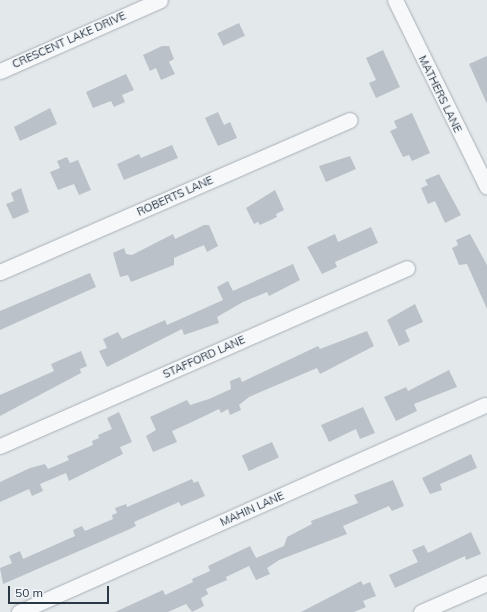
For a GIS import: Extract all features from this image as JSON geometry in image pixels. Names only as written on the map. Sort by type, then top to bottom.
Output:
[{"type":"street","name":"CRESCENT LAKE DRIVE","points":[[0,71],[160,0]]},
{"type":"street","name":"MATHERS LANE","points":[[395,0],[487,187]]},
{"type":"street","name":"ROBERTS LANE","points":[[0,272],[349,120]]},
{"type":"street","name":"STAFFORD LANE","points":[[0,446],[408,268]]},
{"type":"street","name":"MAHIN LANE","points":[[19,612],[485,405]]},
{"type":"street","points":[[421,612],[487,583]]},
{"type":"building","points":[[239,23],[245,36],[223,46],[217,33]]},
{"type":"building","points":[[162,46],[169,46],[174,59],[169,62],[175,74],[161,80],[156,68],[150,71],[143,55]]},
{"type":"building","points":[[383,50],[400,87],[376,98],[369,83],[376,80],[366,58]]},
{"type":"building","points":[[487,56],[487,104],[469,64]]},
{"type":"building","points":[[126,74],[134,90],[122,95],[125,102],[114,107],[111,101],[93,108],[86,92]]},
{"type":"building","points":[[50,108],[57,124],[20,141],[14,127]]},
{"type":"building","points":[[218,112],[224,125],[230,122],[237,138],[218,146],[205,118]]},
{"type":"building","points":[[412,113],[430,153],[412,161],[409,155],[403,157],[390,131],[397,128],[394,121]]},
{"type":"building","points":[[172,145],[178,158],[124,180],[117,164],[139,154],[141,158]]},
{"type":"building","points":[[350,156],[356,169],[326,182],[319,166]]},
{"type":"building","points":[[67,157],[70,163],[78,160],[91,190],[79,195],[74,184],[58,190],[50,172],[60,168],[57,161]]},
{"type":"building","points":[[439,174],[461,215],[445,223],[435,201],[428,204],[421,188],[428,185],[425,180]]},
{"type":"building","points":[[21,188],[29,212],[13,219],[6,204],[14,201],[11,193]]},
{"type":"building","points":[[275,190],[284,210],[276,214],[277,217],[260,225],[258,222],[254,224],[246,208]]},
{"type":"building","points":[[204,225],[209,225],[218,246],[207,252],[204,245],[174,258],[174,265],[131,282],[128,275],[120,277],[113,253],[124,248],[126,254],[132,255],[173,234],[175,239]]},
{"type":"building","points":[[371,227],[378,243],[335,262],[337,267],[322,274],[307,247],[335,234],[338,242]]},
{"type":"building","points":[[470,234],[487,265],[487,309],[467,264],[459,265],[452,248],[458,245],[456,240]]},
{"type":"building","points":[[293,264],[300,280],[269,296],[267,292],[243,302],[217,317],[219,323],[184,335],[182,329],[107,367],[99,351],[107,348],[103,339],[118,332],[122,339],[165,320],[167,325],[223,300],[217,287],[228,281],[233,291]]},
{"type":"building","points":[[90,273],[96,287],[0,330],[0,311]]},
{"type":"building","points":[[415,304],[423,322],[405,330],[410,341],[399,346],[387,320]]},
{"type":"building","points":[[367,331],[374,346],[320,374],[317,368],[249,397],[239,405],[241,410],[230,415],[228,409],[221,413],[219,409],[172,431],[177,442],[153,452],[146,436],[156,430],[150,417],[187,400],[190,405],[209,399],[231,389],[230,381],[240,377],[242,382],[318,346],[320,349]]},
{"type":"building","points":[[81,351],[87,366],[80,369],[81,373],[0,416],[0,395],[54,371],[51,364]]},
{"type":"building","points":[[449,370],[457,387],[414,404],[417,411],[396,421],[384,397],[406,387],[408,391]]},
{"type":"building","points":[[363,407],[375,433],[360,439],[356,429],[329,442],[321,425]]},
{"type":"building","points":[[119,412],[132,442],[120,447],[123,454],[69,481],[66,473],[40,484],[43,491],[32,496],[29,489],[0,502],[0,482],[30,468],[45,464],[48,469],[69,460],[67,456],[93,445],[92,441],[99,438],[98,435],[112,429],[107,418]]},
{"type":"building","points":[[272,442],[279,458],[249,471],[242,455]]},
{"type":"building","points":[[471,454],[477,468],[440,484],[442,490],[430,494],[422,478]]},
{"type":"building","points":[[192,479],[194,483],[198,481],[205,496],[181,506],[179,502],[134,522],[136,526],[130,529],[3,584],[0,568],[12,563],[9,556],[20,551],[23,559],[75,536],[73,530],[82,526],[85,531],[113,519],[112,515],[117,513],[115,508],[126,504],[127,507]]},
{"type":"building","points":[[393,480],[404,506],[392,511],[389,506],[343,526],[347,534],[279,560],[267,568],[270,574],[256,580],[249,566],[226,577],[227,580],[206,589],[208,594],[201,598],[204,606],[192,612],[186,604],[168,612],[115,612],[163,590],[165,595],[193,582],[192,579],[210,571],[208,566],[250,546],[256,558],[284,546],[287,537],[312,524],[311,521],[358,503],[354,495]]},
{"type":"building","points":[[471,532],[481,554],[466,560],[465,556],[395,588],[389,575],[418,562],[412,550],[424,545],[428,553]]},
{"type":"building","points":[[361,581],[363,585],[370,582],[376,596],[363,601],[366,607],[354,612],[301,612]]}]
